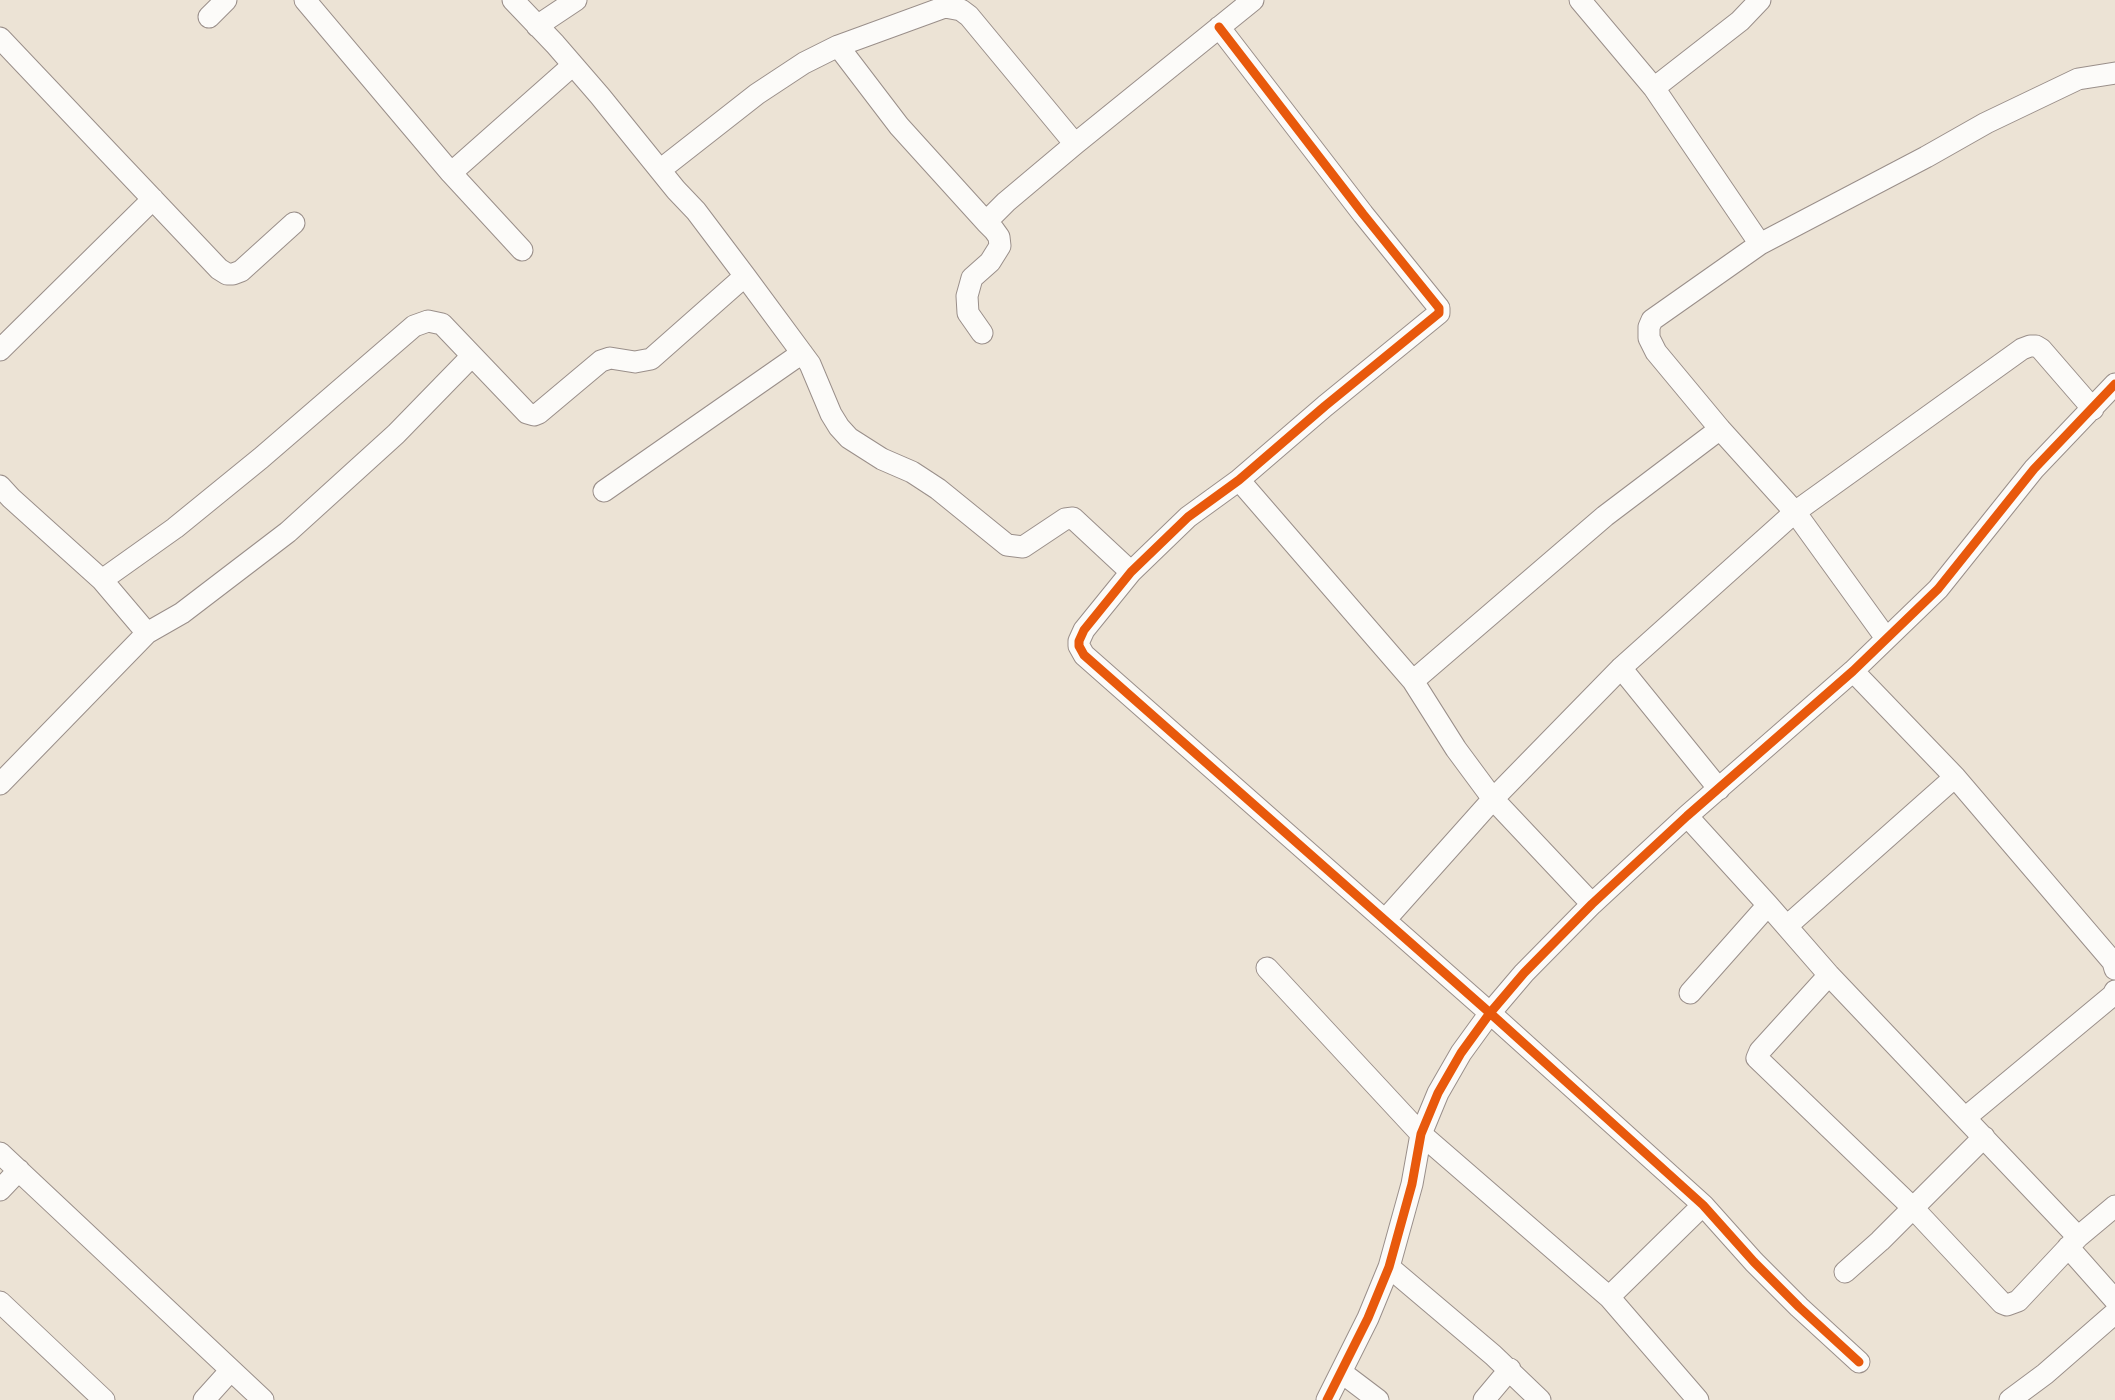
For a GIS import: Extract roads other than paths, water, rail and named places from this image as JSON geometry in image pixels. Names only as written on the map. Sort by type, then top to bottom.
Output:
[{"type":"street","points":[[209,17],[226,0]]},
{"type":"street","points":[[305,0],[451,173],[522,250]]},
{"type":"street","points":[[513,0],[573,65],[696,211],[802,352],[810,364],[831,414],[849,438],[882,459],[912,472],[938,489],[1007,545],[1023,547],[1065,519],[1073,518],[1131,572]]},
{"type":"street","points":[[537,26],[576,0]]},
{"type":"street","points":[[986,222],[1006,202],[1075,144],[1253,0]]},
{"type":"street","points":[[1580,0],[1654,88],[1760,244]]},
{"type":"street","points":[[1654,88],[1740,21],[1760,0]]},
{"type":"street","points":[[660,170],[773,82],[804,63],[838,46],[945,7],[961,10],[969,16],[1075,144]]},
{"type":"street","points":[[1219,27],[1439,310],[1437,315],[1239,480],[1188,517],[1131,572],[1084,630],[1079,646],[1084,655],[1704,1204],[1769,1277],[1859,1362]]},
{"type":"street","points":[[0,38],[219,269],[227,274],[241,271],[294,223]]},
{"type":"street","points":[[838,46],[899,126],[999,237],[1000,246],[990,262],[972,278],[967,296],[968,313],[982,333]]},
{"type":"street","points":[[451,173],[573,65]]},
{"type":"street","points":[[1886,638],[1795,512],[1720,429],[1656,352],[1649,338],[1649,327],[1652,320],[1760,244],[1986,123],[2078,79],[2115,73]]},
{"type":"street","points":[[0,350],[153,200]]},
{"type":"street","points":[[102,580],[175,528],[261,458],[414,326],[428,321],[442,324],[471,357],[527,413],[536,414],[601,361],[610,358],[636,362],[651,359],[745,276]]},
{"type":"street","points":[[1385,920],[1493,799],[1621,668],[1795,512],[2022,349],[2030,346],[2036,345],[2041,349],[2093,409]]},
{"type":"street","points":[[604,491],[802,352]]},
{"type":"street","points":[[2,777],[147,633],[182,612],[288,532],[396,434],[471,357]]},
{"type":"street","points":[[1327,1400],[1368,1317],[1389,1267],[1412,1184],[1421,1134],[1438,1093],[1461,1053],[1490,1013],[1524,973],[1592,904],[1687,816],[1853,671],[1938,589],[2034,469],[2115,384]]},
{"type":"street","points":[[1413,681],[1605,516],[1720,429]]},
{"type":"street","points":[[1239,480],[1413,681],[1456,749],[1493,799],[1592,904]]},
{"type":"street","points":[[0,486],[102,580],[147,633]]},
{"type":"street","points":[[1621,668],[1719,789]]},
{"type":"street","points":[[1853,671],[1955,777],[2113,962],[2115,969]]},
{"type":"street","points":[[1787,926],[1955,777]]},
{"type":"street","points":[[1687,816],[1787,926],[1828,975],[1984,1137],[2073,1242],[2115,1300]]},
{"type":"street","points":[[1690,993],[1768,905]]},
{"type":"street","points":[[1267,968],[1421,1134],[1609,1297],[1698,1400]]},
{"type":"street","points":[[1828,975],[1760,1050],[1757,1058],[1913,1209],[2002,1303],[2007,1305],[2018,1301],[2073,1242],[2115,1206]]},
{"type":"street","points":[[1965,1118],[2113,996],[2115,991]]},
{"type":"street","points":[[1845,1272],[1913,1209],[1984,1137]]},
{"type":"street","points":[[0,1153],[263,1400]]},
{"type":"street","points":[[0,1190],[19,1170]]},
{"type":"street","points":[[1609,1297],[1704,1204]]},
{"type":"street","points":[[1389,1267],[1510,1369],[1540,1400]]},
{"type":"street","points":[[0,1302],[104,1400]]},
{"type":"street","points":[[2010,1400],[2045,1374],[2115,1313]]},
{"type":"street","points":[[1484,1400],[1510,1369]]},
{"type":"street","points":[[204,1400],[231,1370]]},
{"type":"street","points":[[1341,1372],[1378,1400]]}]
